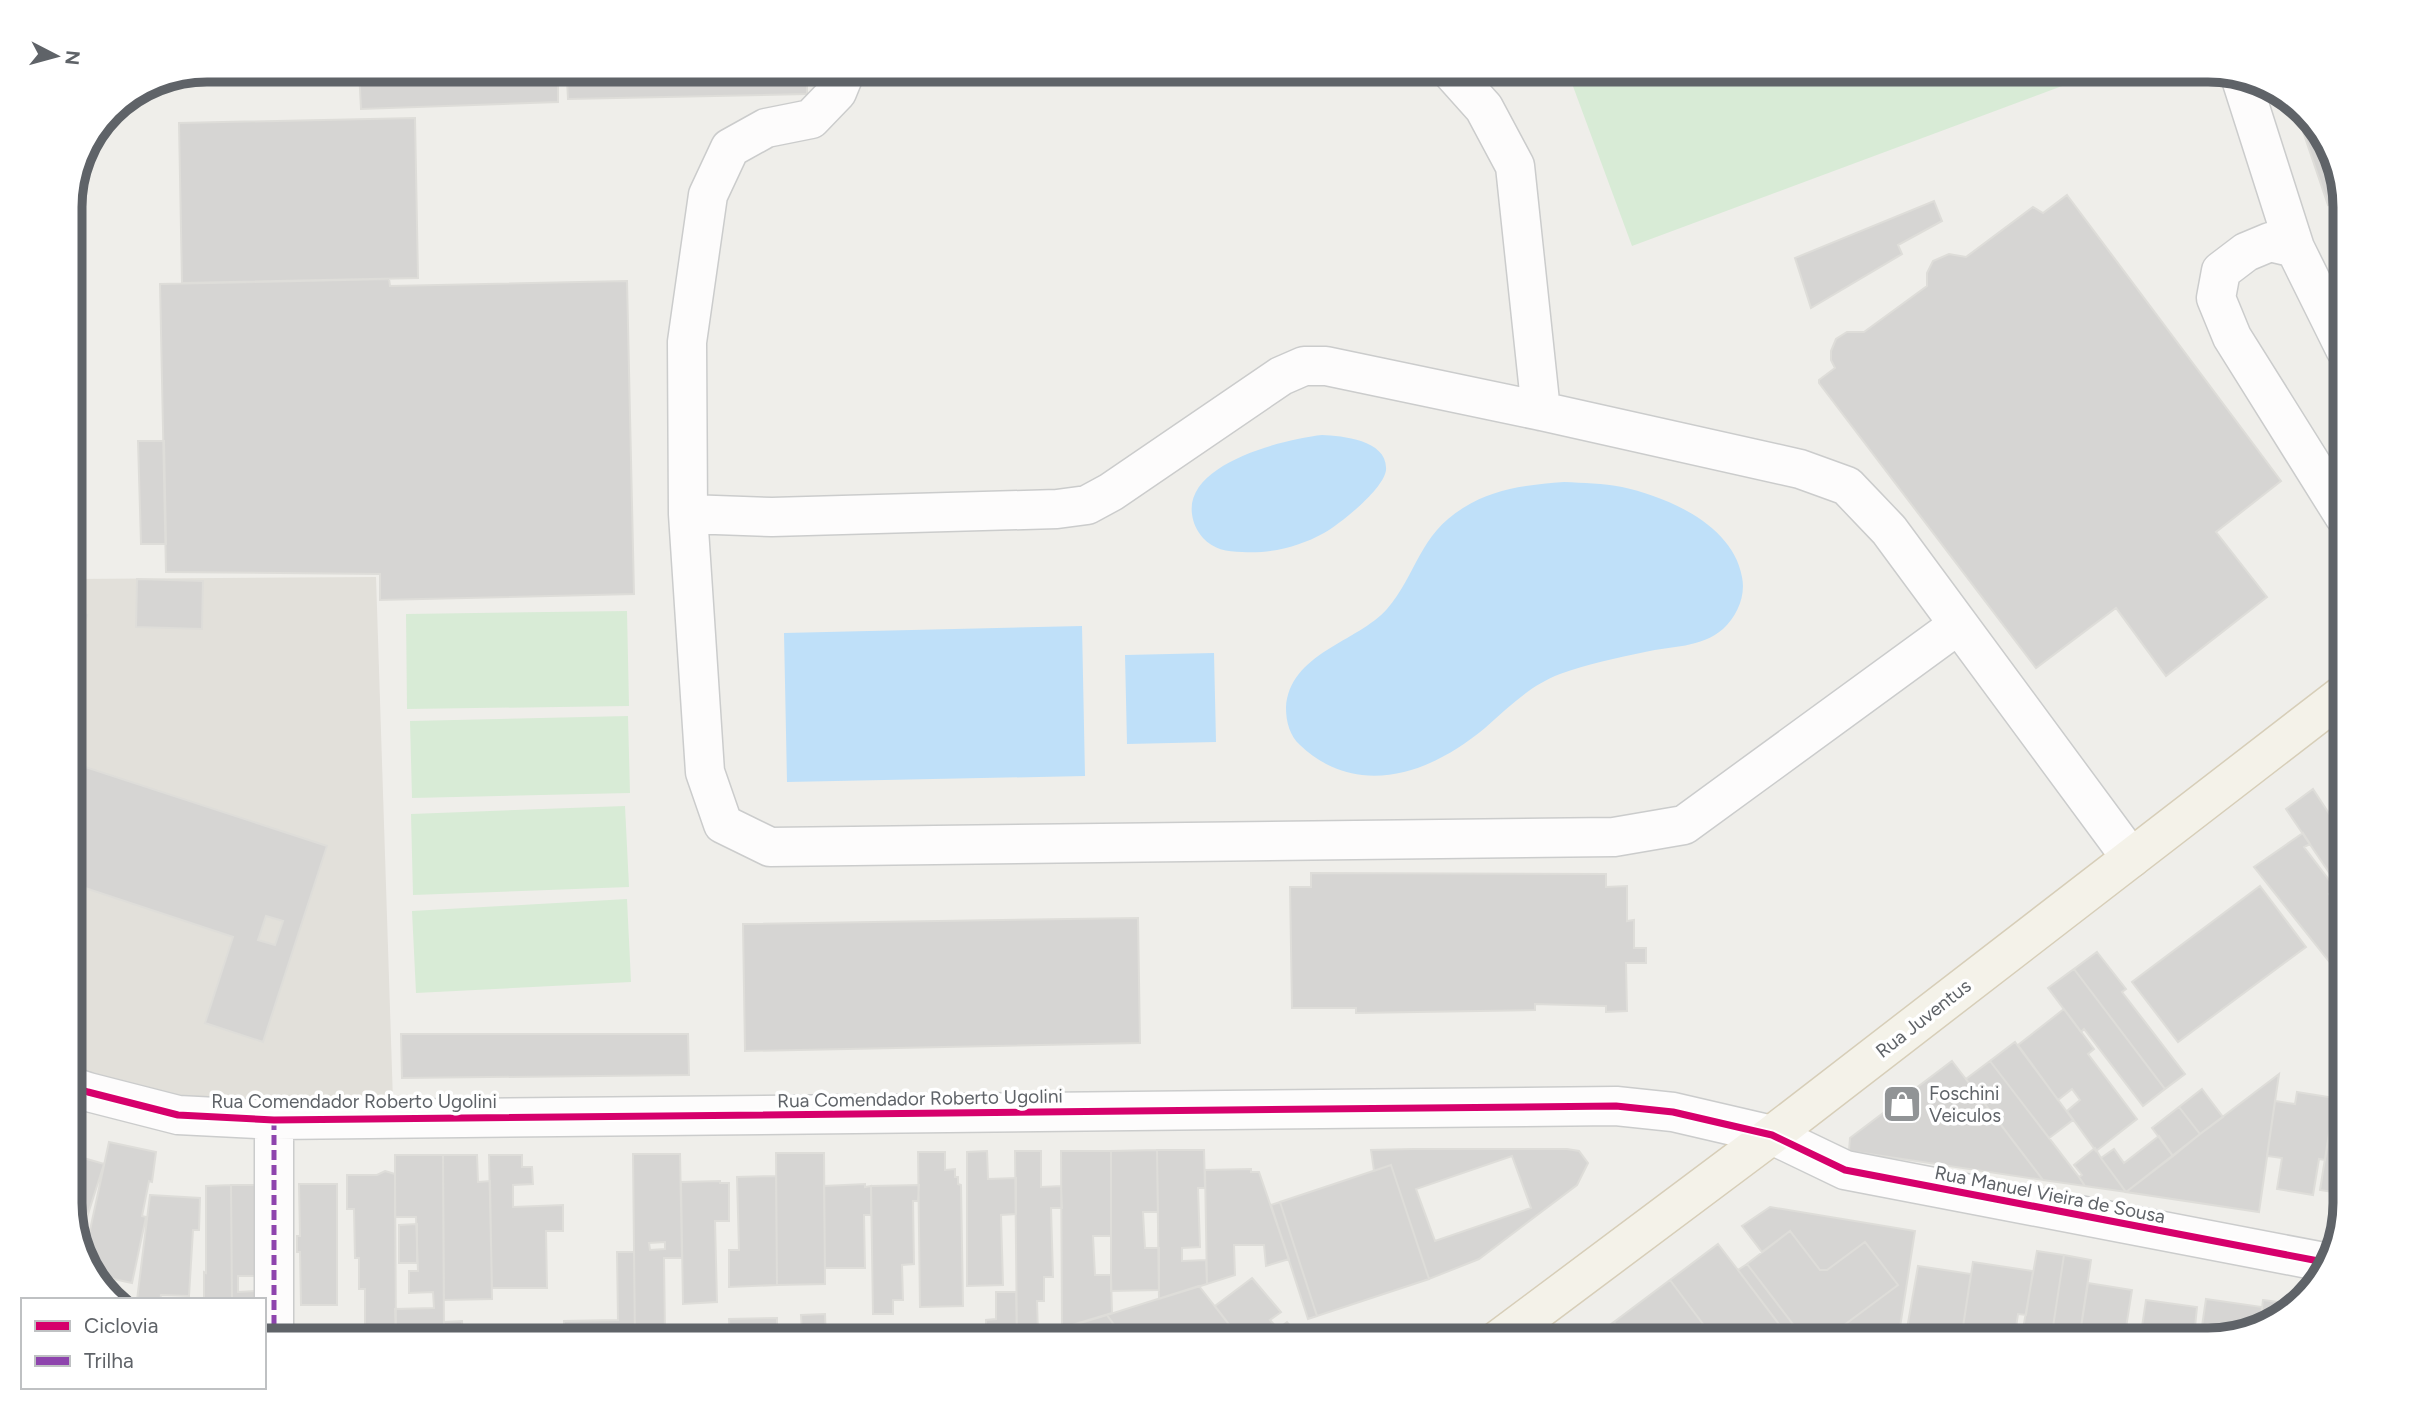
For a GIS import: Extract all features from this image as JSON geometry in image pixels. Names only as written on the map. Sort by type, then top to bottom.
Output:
[{"type":"main road","name":"Rua Juventus","points":[[1514,1328],[1772,1135],[2131,858],[2333,709]]},
{"type":"street","points":[[1461,82],[1484,108],[1515,166],[1541,411]]},
{"type":"street","points":[[841,83],[837,92],[811,119],[766,128],[730,148],[708,195],[687,342],[688,514],[705,772],[723,824],[770,847],[1614,837],[1684,825],[1958,625]]},
{"type":"street","points":[[2244,87],[2295,248],[2332,323]]},
{"type":"street","points":[[2295,248],[2270,242],[2246,253],[2221,271],[2216,298],[2232,337],[2332,497]]},
{"type":"street","points":[[688,514],[772,517],[1043,509],[1087,505],[1111,492],[1281,376],[1304,366],[1326,366],[1800,469],[1847,486],[1889,530],[2131,858]]},
{"type":"street","name":"Rua Comendador Roberto Ugolini","points":[[83,1090],[178,1115],[274,1120],[1616,1106],[1674,1112],[1772,1135]]},
{"type":"street","points":[[274,1120],[274,1328]]},
{"type":"street","name":"Rua Manuel Vieira de Sousa","points":[[1772,1135],[1845,1170],[2318,1261]]},
{"type":"shaded area","points":[[376,577],[393,1102],[232,1110],[83,1076],[83,579]]},
{"type":"green space","points":[[1572,82],[2073,82],[1632,246]]},
{"type":"green space","points":[[627,611],[629,706],[407,709],[406,614]]},
{"type":"green space","points":[[628,716],[630,793],[412,798],[410,721]]},
{"type":"green space","points":[[625,806],[629,887],[413,895],[411,814]]},
{"type":"green space","points":[[627,899],[631,982],[416,993],[412,911]]},
{"type":"water","points":[[1322,435],[1363,442],[1380,452],[1385,460],[1386,470],[1378,487],[1350,514],[1314,538],[1273,551],[1236,552],[1211,545],[1203,538],[1192,514],[1194,496],[1204,481],[1220,468],[1263,448]]},
{"type":"water","points":[[1564,482],[1608,485],[1640,492],[1678,506],[1712,528],[1726,542],[1742,577],[1741,598],[1728,624],[1714,635],[1696,643],[1602,662],[1570,670],[1549,679],[1520,698],[1458,748],[1412,770],[1379,776],[1353,774],[1321,761],[1300,745],[1289,728],[1286,708],[1290,689],[1299,674],[1312,661],[1359,631],[1387,609],[1428,543],[1448,519],[1475,501],[1499,492],[1524,486]]},
{"type":"water","points":[[1082,626],[1085,776],[787,782],[784,633]]},
{"type":"water","points":[[1214,653],[1216,742],[1127,744],[1125,655]]},
{"type":"building","points":[[360,83],[558,83],[558,102],[361,109]]},
{"type":"building","points":[[567,83],[807,83],[807,94],[568,99]]},
{"type":"building","points":[[415,118],[418,278],[182,283],[179,123]]},
{"type":"building","points":[[2300,124],[2312,138],[2326,167],[2332,199],[2332,204],[2328,205]]},
{"type":"building","points":[[2067,195],[2281,481],[2216,532],[2267,597],[2166,676],[2116,608],[2036,668],[1819,383],[1819,380],[1835,368],[1831,351],[1836,339],[1847,332],[1864,332],[1927,286],[1927,273],[1933,261],[1949,254],[1966,257],[2033,207],[2043,213]]},
{"type":"building","points":[[1934,201],[1942,221],[1898,245],[1902,254],[1811,308],[1795,258]]},
{"type":"building","points":[[389,279],[390,286],[627,281],[634,594],[380,600],[380,574],[166,572],[160,284]]},
{"type":"building","points":[[138,441],[164,441],[166,544],[141,544]]},
{"type":"building","points":[[137,579],[203,581],[202,629],[136,627]]},
{"type":"building","points":[[83,766],[327,846],[263,1042],[205,1023],[233,937],[83,887]],"holes":[[[266,916],[283,921],[275,945],[258,940]]]},
{"type":"building","points":[[2313,789],[2333,819],[2333,878],[2286,809]]},
{"type":"building","points":[[2303,833],[2310,844],[2304,847],[2333,885],[2333,891],[2329,894],[2333,899],[2333,931],[2330,933],[2333,937],[2333,966],[2254,867]]},
{"type":"building","points":[[1311,873],[1606,874],[1606,887],[1627,886],[1627,921],[1634,920],[1634,948],[1646,948],[1646,963],[1626,963],[1627,1011],[1606,1012],[1606,1006],[1535,1004],[1535,1010],[1356,1013],[1356,1008],[1292,1008],[1290,887],[1311,887]]},
{"type":"building","points":[[2260,886],[2306,947],[2178,1042],[2132,982]]},
{"type":"building","points":[[1138,918],[1140,1043],[745,1051],[743,924]]},
{"type":"building","points":[[2097,952],[2126,989],[2122,992],[2185,1074],[2165,1089],[2074,969]]},
{"type":"building","points":[[2074,969],[2165,1089],[2143,1106],[2084,1029],[2081,1032],[2048,988]]},
{"type":"building","points":[[2064,1009],[2094,1049],[2088,1054],[2137,1119],[2096,1151],[2067,1111],[2080,1100],[2072,1089],[2058,1100],[2018,1045]]},
{"type":"building","points":[[401,1034],[688,1034],[689,1075],[402,1078]]},
{"type":"building","points":[[2015,1042],[2073,1120],[2049,1138],[1990,1061]]},
{"type":"building","points":[[1952,1061],[2043,1180],[1849,1151],[1850,1138]]},
{"type":"building","points":[[1990,1061],[2085,1186],[2043,1180],[1966,1079]]},
{"type":"building","points":[[2279,1074],[2259,1212],[2126,1192],[2200,1134]]},
{"type":"building","points":[[2202,1089],[2223,1117],[2200,1134],[2179,1107]]},
{"type":"building","points":[[2297,1092],[2333,1098],[2325,1160],[2319,1159],[2313,1195],[2277,1189],[2282,1158],[2267,1156],[2275,1101],[2295,1104]]},
{"type":"building","points":[[2179,1107],[2200,1134],[2173,1156],[2152,1128]]},
{"type":"building","points":[[2333,1109],[2333,1192],[2320,1190]]},
{"type":"building","points":[[2159,1136],[2173,1156],[2126,1192],[2101,1158],[2114,1149],[2124,1163]]},
{"type":"building","points":[[109,1142],[156,1152],[152,1182],[149,1181],[142,1216],[146,1217],[132,1283],[107,1278],[95,1258],[88,1239]]},
{"type":"building","points":[[2095,1148],[2126,1192],[2085,1186],[2079,1177],[2082,1175],[2074,1165]]},
{"type":"building","points":[[1567,1149],[1579,1151],[1588,1163],[1577,1185],[1479,1259],[1429,1279],[1391,1165],[1374,1171],[1371,1150]]},
{"type":"building","points":[[1157,1150],[1158,1212],[1143,1212],[1145,1248],[1159,1248],[1159,1290],[1111,1291],[1111,1151]]},
{"type":"building","points":[[1157,1150],[1204,1150],[1205,1188],[1198,1188],[1200,1247],[1182,1248],[1182,1261],[1206,1260],[1207,1284],[1159,1299]]},
{"type":"building","points":[[987,1151],[988,1179],[1016,1178],[1016,1214],[1001,1215],[1003,1285],[967,1286],[967,1152]]},
{"type":"building","points":[[1015,1151],[1041,1151],[1041,1187],[1061,1186],[1062,1208],[1051,1208],[1053,1277],[1044,1277],[1044,1301],[1037,1301],[1038,1328],[1017,1328]]},
{"type":"building","points":[[1061,1151],[1111,1151],[1111,1236],[1093,1236],[1095,1275],[1111,1275],[1112,1313],[1062,1328]]},
{"type":"building","points":[[918,1152],[945,1152],[945,1170],[955,1169],[955,1177],[958,1177],[958,1184],[961,1185],[963,1306],[920,1307]]},
{"type":"building","points":[[776,1153],[824,1153],[825,1284],[777,1285]]},
{"type":"building","points":[[633,1154],[680,1154],[682,1258],[664,1258],[665,1328],[635,1328]],"holes":[[[665,1242],[665,1249],[650,1250],[649,1243]]]},
{"type":"building","points":[[395,1155],[443,1155],[444,1328],[396,1328],[395,1309],[434,1308],[433,1292],[409,1293],[409,1271],[418,1271],[416,1217],[395,1217]]},
{"type":"building","points":[[443,1155],[477,1155],[478,1182],[490,1181],[492,1299],[444,1300]]},
{"type":"building","points":[[489,1155],[522,1155],[522,1167],[532,1167],[533,1184],[513,1185],[513,1207],[563,1205],[563,1231],[546,1231],[547,1288],[492,1288]]},
{"type":"building","points":[[1512,1156],[1531,1208],[1435,1241],[1416,1189]]},
{"type":"building","points":[[83,1158],[104,1164],[85,1224]]},
{"type":"building","points":[[1391,1165],[1429,1279],[1317,1316],[1280,1202]]},
{"type":"building","points":[[1251,1169],[1251,1172],[1259,1172],[1289,1259],[1266,1266],[1264,1245],[1234,1245],[1235,1275],[1207,1284],[1205,1170]]},
{"type":"building","points":[[385,1171],[395,1174],[396,1328],[365,1328],[365,1289],[359,1289],[354,1209],[347,1209],[347,1175],[377,1175]]},
{"type":"building","points":[[776,1176],[777,1285],[729,1287],[729,1250],[739,1250],[737,1177]]},
{"type":"building","points":[[681,1182],[729,1183],[729,1221],[715,1221],[717,1302],[683,1304]]},
{"type":"building","points":[[299,1184],[337,1184],[337,1305],[301,1305],[300,1252],[297,1252],[297,1236],[300,1236]]},
{"type":"building","points":[[865,1184],[865,1187],[871,1186],[871,1215],[864,1215],[865,1268],[825,1268],[824,1186]]},
{"type":"building","points":[[231,1185],[232,1298],[204,1298],[206,1186]]},
{"type":"building","points":[[231,1185],[258,1185],[259,1276],[238,1276],[238,1292],[258,1291],[258,1298],[232,1298]]},
{"type":"building","points":[[919,1185],[918,1201],[913,1201],[914,1264],[902,1265],[903,1300],[893,1300],[893,1314],[873,1314],[871,1186]]},
{"type":"building","points":[[150,1195],[200,1198],[199,1230],[193,1230],[189,1296],[137,1298]]},
{"type":"building","points":[[1280,1202],[1317,1316],[1308,1319],[1271,1205]]},
{"type":"building","points":[[1770,1207],[1915,1231],[1900,1328],[1840,1328],[1898,1285],[1865,1242],[1827,1270],[1820,1270],[1790,1231],[1762,1252],[1742,1226]]},
{"type":"building","points":[[417,1224],[417,1263],[399,1263],[399,1225]]},
{"type":"building","points":[[1790,1231],[1820,1270],[1827,1270],[1865,1242],[1898,1285],[1840,1328],[1796,1328],[1747,1264]]},
{"type":"building","points":[[1718,1244],[1782,1328],[1706,1328],[1670,1280]]},
{"type":"building","points":[[2037,1251],[2064,1255],[2053,1328],[2023,1328]]},
{"type":"building","points":[[617,1252],[634,1252],[635,1328],[564,1328],[564,1321],[618,1320]]},
{"type":"building","points":[[2064,1255],[2091,1260],[2081,1328],[2053,1328]]},
{"type":"building","points":[[1973,1262],[2033,1271],[2026,1315],[2018,1314],[2016,1328],[1963,1328]]},
{"type":"building","points":[[1747,1264],[1796,1328],[1782,1328],[1738,1270]]},
{"type":"building","points":[[1918,1266],[1971,1274],[1963,1328],[1907,1328]]},
{"type":"building","points":[[1252,1278],[1281,1312],[1270,1320],[1277,1328],[1232,1328],[1215,1306]]},
{"type":"building","points":[[1670,1280],[1706,1328],[1618,1328],[1614,1322]]},
{"type":"building","points":[[2088,1283],[2132,1290],[2126,1328],[2081,1328]]},
{"type":"building","points":[[1199,1286],[1232,1328],[1116,1328],[1107,1315]]},
{"type":"building","points":[[996,1292],[1016,1292],[1017,1328],[986,1328],[986,1320],[996,1319]]},
{"type":"building","points":[[2206,1299],[2262,1307],[2261,1315],[2240,1324],[2202,1328]]},
{"type":"building","points":[[2146,1300],[2197,1307],[2195,1327],[2202,1328],[2142,1328]]},
{"type":"building","points":[[2263,1300],[2283,1303],[2270,1311],[2261,1315]]},
{"type":"building","points":[[825,1314],[826,1328],[802,1328],[801,1315]]},
{"type":"building","points":[[1107,1315],[1116,1328],[1064,1328]]},
{"type":"building","points":[[777,1318],[777,1328],[729,1328],[729,1319]]},
{"type":"building","points":[[462,1321],[462,1328],[444,1328],[444,1322]]},
{"type":"building","points":[[1287,1322],[1292,1328],[1279,1328]]},
{"type":"building","points":[[1614,1322],[1618,1328],[1606,1328]]},
{"type":"marked path","points":[[274,1120],[274,1328]]},
{"type":"cycle path","points":[[83,1090],[178,1115],[274,1120],[1616,1106],[1673,1112],[1772,1135],[1845,1170],[2318,1261]]},
{"type":"place","name":"Foschini Veiculos","points":[[1902,1104]]}]
